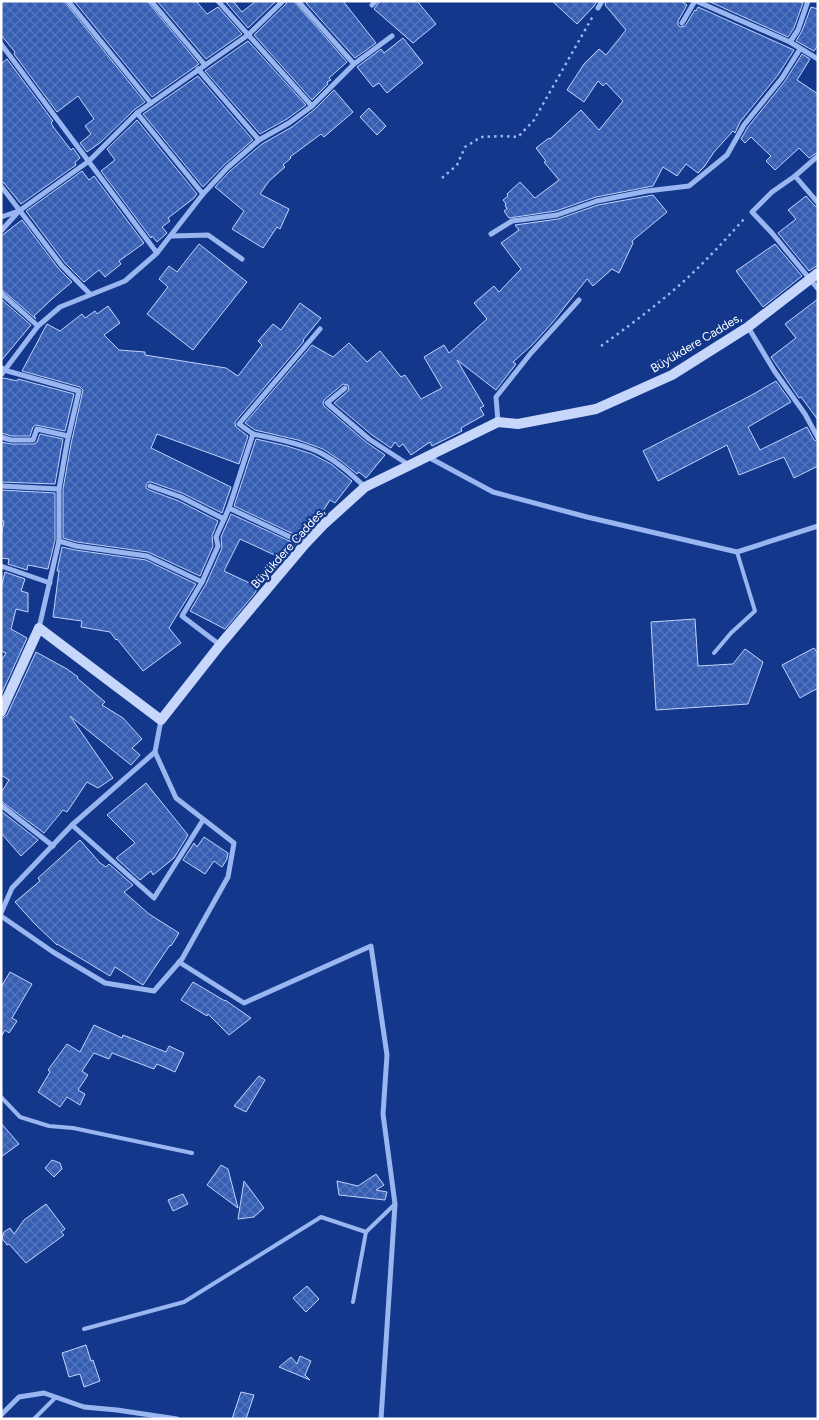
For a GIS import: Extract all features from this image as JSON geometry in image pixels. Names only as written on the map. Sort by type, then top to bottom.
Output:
[{"type":"street","points":[[68,1],[151,103]]},
{"type":"street","points":[[151,1],[205,64]]},
{"type":"street","points":[[218,1],[312,106]]},
{"type":"street","points":[[1,232],[19,211],[89,161],[137,113],[248,35],[283,1]]},
{"type":"street","points":[[298,1],[354,64]]},
{"type":"street","points":[[598,8],[602,1]]},
{"type":"street","points":[[682,24],[696,1],[790,42],[817,59]]},
{"type":"street","points":[[790,42],[798,30],[808,1]]},
{"type":"street","points":[[1,712],[39,628],[50,583],[59,541],[59,489],[68,436],[79,391],[2,371],[21,350],[38,326],[60,307],[125,281],[157,253],[203,194],[227,168],[258,140],[289,124],[312,106],[354,64],[392,36]]},
{"type":"street","points":[[1,44],[157,253]]},
{"type":"street","points":[[491,234],[512,221],[558,215],[597,202],[647,191],[689,186],[726,155],[744,125],[782,78],[800,48]]},
{"type":"street","points":[[198,70],[258,140]]},
{"type":"street","points":[[137,113],[203,194]]},
{"type":"street","points":[[818,156],[795,176],[772,192],[752,212],[814,276],[818,288]]},
{"type":"street","points":[[795,176],[818,203]]},
{"type":"street","points":[[1,186],[62,266],[90,294]]},
{"type":"street","points":[[1,217],[19,211]]},
{"type":"street","points":[[172,236],[208,235],[242,258]]},
{"type":"street","name":"Büyükdere Caddes,","points":[[161,720],[220,645],[323,524],[365,487],[498,422],[518,424],[596,409],[672,375],[748,327],[814,276]]},
{"type":"street","points":[[1,293],[38,326]]},
{"type":"street","points":[[498,422],[496,397],[531,353],[579,300]]},
{"type":"street","points":[[748,327],[775,372],[805,414],[818,438]]},
{"type":"street","points":[[320,329],[239,424],[253,434],[320,452],[342,466],[365,487]]},
{"type":"street","points":[[345,388],[327,404],[369,439],[409,465]]},
{"type":"street","points":[[1,437],[11,440],[34,440],[37,429],[68,436]]},
{"type":"street","points":[[220,645],[182,616],[202,582],[218,546],[216,537],[229,508],[253,434]]},
{"type":"street","points":[[428,457],[493,492],[587,517],[737,552],[818,526]]},
{"type":"street","points":[[1,486],[59,489]]},
{"type":"street","points":[[150,486],[181,497],[224,520]]},
{"type":"street","points":[[229,508],[306,544]]},
{"type":"street","points":[[59,541],[76,546],[147,556],[202,582]]},
{"type":"street","points":[[1,566],[50,583]]},
{"type":"street","points":[[39,628],[161,720],[155,752],[176,798],[234,843],[228,877],[179,962],[154,991],[105,983],[53,952],[1,915],[12,888],[72,824],[155,752]]},
{"type":"street","points":[[1,805],[53,846]]},
{"type":"street","points":[[72,824],[154,898],[203,820]]},
{"type":"street","points":[[179,962],[244,1003],[371,946],[387,1055],[383,1114],[395,1204],[381,1419]]},
{"type":"street","points":[[1,1415],[18,1397],[44,1393],[84,1407],[178,1419]]},
{"type":"lane","points":[[714,653],[731,633],[755,611],[737,552]]},
{"type":"lane","points":[[1,1098],[20,1117],[49,1126],[73,1128],[192,1153]]},
{"type":"lane","points":[[353,1302],[366,1232],[395,1204]]},
{"type":"lane","points":[[84,1329],[184,1302],[320,1217],[366,1232]]},
{"type":"lane","points":[[34,1419],[56,1397]]},
{"type":"path","points":[[442,178],[458,164],[465,147],[481,137],[518,137],[534,120],[598,8]]},
{"type":"path","points":[[601,346],[682,283],[752,212]]},
{"type":"building","points":[[1,1],[64,1],[145,102],[101,142],[87,152],[80,143],[91,134],[85,126],[94,119],[78,96],[57,112],[1,35]]},
{"type":"building","points":[[74,1],[147,1],[199,64],[152,97]]},
{"type":"building","points":[[157,1],[196,1],[207,14],[218,7],[242,34],[206,59]]},
{"type":"building","points":[[225,1],[233,1],[242,12],[256,1],[276,1],[248,28]]},
{"type":"building","points":[[287,1],[294,1],[347,62],[329,78],[331,80],[327,82],[328,84],[312,100],[254,35]]},
{"type":"building","points":[[308,1],[343,1],[376,43],[355,58],[306,3]]},
{"type":"building","points":[[380,1],[417,1],[436,24],[413,43],[374,9]]},
{"type":"building","points":[[552,1],[597,1],[577,24]]},
{"type":"building","points":[[606,1],[681,1],[687,5],[678,21],[680,27],[685,26],[698,7],[794,50],[778,75],[740,122],[735,133],[733,131],[698,173],[686,164],[677,176],[663,167],[653,186],[596,197],[556,211],[509,218],[504,211],[507,209],[503,200],[520,182],[535,198],[559,180],[544,162],[546,161],[536,148],[550,139],[581,110],[599,130],[623,101],[606,83],[603,86],[598,81],[584,102],[567,90],[584,64],[599,49],[606,55],[626,30],[605,5]]},
{"type":"building","points":[[708,1],[797,1],[803,3],[794,28],[788,37]]},
{"type":"building","points":[[811,7],[818,9],[818,45],[814,51],[796,41]]},
{"type":"building","points":[[403,38],[423,63],[387,93],[379,83],[373,87],[357,67],[381,49],[384,53]]},
{"type":"building","points":[[248,41],[306,105],[287,119],[260,134],[205,71]]},
{"type":"building","points":[[802,54],[810,59],[797,80],[818,94],[818,152],[809,158],[799,148],[775,170],[766,161],[771,156],[751,137],[745,143],[741,139],[748,127],[785,81]]},
{"type":"building","points":[[7,59],[53,121],[51,123],[54,128],[71,150],[73,148],[80,158],[75,162],[76,165],[21,204],[4,183],[1,182],[1,64]]},
{"type":"building","points":[[198,76],[253,140],[224,165],[203,187],[143,114]]},
{"type":"building","points":[[334,90],[353,112],[324,137],[321,134],[290,157],[283,165],[285,167],[269,181],[260,194],[289,209],[280,229],[277,227],[263,248],[232,229],[244,211],[215,187],[230,171],[262,144],[292,127],[315,109]]},
{"type":"building","points":[[369,108],[386,126],[377,135],[360,117]]},
{"type":"building","points":[[137,120],[197,194],[168,218],[170,221],[162,227],[167,233],[157,242],[152,236],[151,238],[101,171],[115,160],[107,149]]},
{"type":"building","points":[[82,171],[89,180],[94,176],[144,243],[119,261],[121,264],[105,277],[99,270],[84,282],[65,263],[26,211]]},
{"type":"building","points":[[653,195],[667,212],[632,241],[633,243],[619,273],[612,269],[593,286],[587,279],[552,323],[513,362],[516,364],[496,390],[457,360],[484,406],[480,408],[484,415],[461,428],[462,431],[432,446],[430,442],[411,455],[403,444],[399,447],[395,442],[391,448],[372,435],[334,403],[349,390],[348,385],[343,384],[324,400],[323,404],[366,442],[385,455],[366,478],[359,472],[357,474],[323,449],[298,440],[255,430],[245,423],[312,345],[333,357],[349,343],[367,362],[380,351],[401,377],[405,375],[421,399],[442,388],[424,357],[444,345],[449,353],[487,319],[474,303],[494,286],[499,292],[521,269],[501,243],[519,230],[515,225],[558,219],[598,205]]},
{"type":"building","points":[[806,196],[818,207],[818,265],[809,271],[778,233],[796,219],[788,210]]},
{"type":"building","points":[[22,220],[59,269],[72,282],[34,316],[36,319],[1,289],[1,236]]},
{"type":"building","points":[[199,244],[247,282],[193,350],[147,314],[168,287],[159,279],[169,266],[177,272]]},
{"type":"building","points":[[775,244],[802,276],[763,307],[736,271]]},
{"type":"building","points":[[1,299],[31,325],[1,361]]},
{"type":"building","points":[[818,299],[818,420],[801,397],[799,398],[771,357],[796,338],[785,324]]},
{"type":"building","points":[[300,303],[321,318],[304,341],[235,422],[236,427],[248,436],[239,464],[157,434],[151,448],[231,487],[222,513],[182,493],[151,482],[148,482],[146,485],[146,488],[149,490],[179,501],[218,521],[212,536],[213,546],[200,576],[148,552],[77,542],[63,538],[63,489],[83,390],[80,387],[22,371],[47,324],[60,331],[82,314],[85,318],[95,311],[97,314],[108,306],[120,323],[104,335],[119,350],[145,352],[145,355],[226,368],[238,376],[262,345],[258,341],[273,324],[281,330]]},
{"type":"building","points":[[1,379],[17,381],[18,379],[74,394],[65,431],[36,425],[33,427],[30,436],[12,436],[1,433]]},
{"type":"building","points":[[776,381],[791,402],[748,427],[760,450],[807,427],[814,440],[818,442],[818,466],[794,478],[784,457],[739,475],[727,445],[658,481],[643,451]]},
{"type":"building","points":[[40,434],[63,439],[55,484],[1,482],[1,442],[34,444],[37,442]]},
{"type":"building","points":[[256,439],[312,454],[331,464],[352,481],[335,503],[330,500],[318,519],[315,517],[302,538],[234,506]]},
{"type":"building","points":[[1,490],[55,493],[55,540],[48,569],[28,565],[27,570],[8,564],[9,559],[1,558],[1,537],[4,521],[1,521]]},
{"type":"building","points":[[231,514],[296,544],[283,559],[240,539],[224,571],[258,587],[225,629],[190,611],[206,584],[222,548],[221,537]]},
{"type":"building","points":[[62,547],[146,560],[196,584],[169,628],[181,643],[143,671],[110,632],[81,627],[82,621],[53,617],[59,571],[57,571]]},
{"type":"building","points":[[5,572],[25,579],[21,591],[28,593],[28,612],[16,609],[11,629],[27,638],[1,695],[1,661],[6,653],[1,651],[1,588]]},
{"type":"building","points":[[695,619],[698,666],[733,664],[745,649],[763,662],[748,704],[656,710],[651,622]]},
{"type":"building","points":[[814,648],[818,654],[818,688],[800,698],[782,665]]},
{"type":"building","points":[[36,652],[78,677],[105,702],[102,705],[123,718],[142,739],[132,748],[140,755],[131,765],[70,716],[113,778],[98,788],[87,782],[67,812],[63,810],[44,833],[1,801],[1,793],[9,780],[1,775],[1,719],[7,715]]},
{"type":"building","points":[[146,783],[188,835],[174,858],[153,875],[151,871],[140,880],[116,858],[135,843],[107,815]]},
{"type":"building","points":[[1,811],[38,840],[21,856],[1,833]]},
{"type":"building","points":[[204,837],[228,853],[222,867],[214,861],[205,874],[183,860],[194,843],[197,847]]},
{"type":"building","points":[[80,840],[100,863],[106,867],[109,864],[133,885],[124,892],[149,914],[179,933],[143,985],[115,967],[110,976],[57,945],[15,902],[40,881],[38,878]]},
{"type":"building","points":[[10,972],[32,984],[12,1018],[17,1021],[9,1033],[5,1030],[1,1037],[1,987]]},
{"type":"building","points":[[193,982],[225,1000],[251,1018],[229,1035],[208,1014],[207,1016],[181,1000]]},
{"type":"building","points":[[94,1025],[122,1038],[123,1035],[166,1052],[169,1046],[184,1053],[175,1072],[157,1064],[154,1069],[112,1053],[109,1059],[94,1053],[82,1071],[88,1075],[78,1090],[85,1094],[80,1105],[67,1097],[60,1107],[38,1092],[50,1072],[48,1070],[67,1044],[80,1052]]},
{"type":"building","points":[[259,1076],[265,1080],[246,1112],[234,1106]]},
{"type":"building","points":[[1,1123],[19,1144],[1,1157]]},
{"type":"building","points":[[52,1160],[60,1163],[62,1169],[54,1177],[45,1168]]},
{"type":"building","points":[[221,1165],[228,1169],[238,1208],[207,1185]]},
{"type":"building","points":[[376,1174],[384,1185],[376,1190],[387,1192],[385,1200],[339,1195],[337,1181],[358,1186]]},
{"type":"building","points":[[244,1181],[264,1208],[254,1217],[238,1219]]},
{"type":"building","points":[[183,1194],[188,1204],[173,1211],[168,1200]]},
{"type":"building","points":[[46,1204],[65,1229],[61,1232],[64,1235],[26,1263],[2,1238],[4,1232],[10,1228],[14,1234],[24,1220]]},
{"type":"building","points":[[307,1286],[319,1299],[306,1312],[293,1298]]},
{"type":"building","points":[[86,1345],[100,1381],[84,1387],[80,1374],[69,1377],[62,1353]]},
{"type":"building","points":[[300,1356],[311,1361],[305,1375],[310,1380],[279,1367],[291,1357],[297,1364]]},
{"type":"building","points":[[241,1392],[254,1395],[246,1419],[232,1419]]}]
